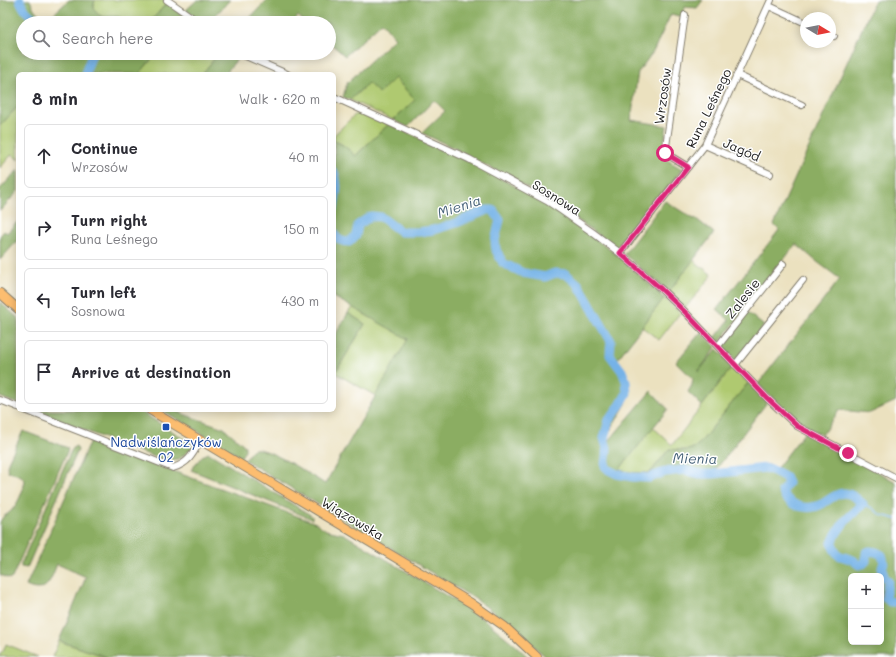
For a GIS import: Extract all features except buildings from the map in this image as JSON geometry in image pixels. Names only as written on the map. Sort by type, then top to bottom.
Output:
[{"type":"main road","points":[[0,293],[16,307]]},
{"type":"main road","name":"Wiązowska","points":[[153,412],[471,603],[504,626],[537,657]]},
{"type":"street","points":[[167,0],[190,16]]},
{"type":"street","points":[[770,3],[800,20]]},
{"type":"street","name":"Runa Leśnego","points":[[620,253],[705,144],[770,3]]},
{"type":"street","name":"Wrzosów","points":[[685,15],[665,153],[688,167]]},
{"type":"street","points":[[255,60],[282,72]]},
{"type":"street","points":[[737,75],[802,105]]},
{"type":"street","name":"Sosnowa","points":[[336,97],[469,159],[547,201],[620,253],[661,289],[767,398],[797,426],[896,478]]},
{"type":"street","name":"Jagód","points":[[705,144],[770,174]]},
{"type":"street","name":"Zalesie","points":[[718,346],[783,264]]},
{"type":"street","points":[[735,365],[803,280]]},
{"type":"street","points":[[0,400],[16,406]]},
{"type":"street","points":[[30,412],[173,468],[181,466],[188,460],[200,441]]},
{"type":"green space","points":[[0,0],[30,0],[36,12],[43,16],[16,16],[16,60],[151,60],[141,72],[16,72],[16,108],[0,126]]},
{"type":"green space","points":[[69,0],[95,0],[94,7],[97,14],[100,16],[51,16]]},
{"type":"green space","points":[[95,0],[163,0],[167,3],[155,16],[102,16],[99,15],[94,9]]},
{"type":"green space","points":[[197,0],[230,0],[215,16],[193,16],[186,10]]},
{"type":"green space","points":[[267,0],[703,0],[697,8],[685,7],[683,17],[671,14],[653,52],[638,72],[631,120],[667,126],[662,157],[682,169],[620,250],[548,199],[452,147],[422,133],[445,111],[434,100],[408,127],[393,120],[415,100],[395,78],[379,93],[368,83],[350,100],[343,97],[347,83],[395,38],[382,22],[345,56],[336,48],[336,16],[252,16]]},
{"type":"green space","points":[[875,0],[896,0],[896,401],[870,413],[839,410],[822,435],[799,423],[758,384],[840,279],[796,244],[719,343],[715,338],[729,320],[717,309],[779,230],[774,225]]},
{"type":"green space","points":[[167,3],[184,16],[155,16]]},
{"type":"green space","points":[[151,60],[213,60],[204,72],[141,72]]},
{"type":"green space","points":[[213,60],[236,60],[227,72],[204,72]]},
{"type":"green space","points":[[395,78],[415,100],[393,120],[350,100],[368,83]]},
{"type":"green space","points":[[16,108],[16,158],[12,154],[0,168],[0,126]]},
{"type":"green space","points":[[360,110],[389,124],[355,156],[346,147],[336,142],[336,133]]},
{"type":"green space","points":[[389,124],[454,154],[547,203],[621,258],[664,298],[616,361],[626,373],[630,389],[626,404],[607,436],[608,442],[651,391],[668,409],[619,470],[635,473],[650,473],[669,449],[689,450],[696,446],[748,383],[768,401],[714,472],[769,465],[776,469],[805,432],[896,482],[896,657],[546,657],[504,620],[477,600],[245,460],[250,452],[255,449],[270,452],[325,484],[408,339],[336,298],[336,142],[346,147],[355,156]]},
{"type":"green space","points":[[16,172],[16,193],[0,211],[0,189]]},
{"type":"green space","points":[[665,201],[694,219],[695,218],[714,233],[669,292],[624,254]]},
{"type":"green space","points":[[16,223],[16,242],[0,260],[0,236],[4,231],[7,233]]},
{"type":"green space","points":[[693,260],[712,275],[687,306],[684,307],[669,292]]},
{"type":"green space","points":[[664,298],[680,313],[659,340],[642,327]]},
{"type":"green space","points":[[0,302],[16,316],[16,403],[0,397]]},
{"type":"green space","points":[[352,307],[409,339],[376,396],[336,374],[365,324],[348,313]]},
{"type":"green space","points":[[747,312],[764,326],[736,361],[721,345]]},
{"type":"green space","points":[[348,313],[365,324],[336,371],[336,334]]},
{"type":"green space","points":[[701,332],[716,347],[698,372],[717,349],[733,365],[702,406],[688,392],[692,385],[693,379],[676,362]]},
{"type":"green space","points":[[732,367],[748,383],[700,443],[689,450],[669,449],[650,473],[635,473],[619,470],[653,427],[672,445]]},
{"type":"green space","points":[[39,412],[141,412],[191,443],[192,448],[179,459],[164,460],[121,445]]},
{"type":"green space","points":[[165,412],[179,412],[224,428],[245,446],[245,450],[241,457]]},
{"type":"green space","points":[[23,431],[68,448],[12,578],[10,579],[0,575],[0,523],[3,517],[16,505],[25,481],[21,476],[8,471],[7,467]]},
{"type":"green space","points":[[90,441],[316,523],[326,530],[344,534],[486,621],[528,657],[107,657],[59,641],[86,577],[57,564],[50,580],[43,587],[33,589],[26,586]]},
{"type":"green space","points":[[75,446],[78,450],[27,568],[21,567],[71,451]]},
{"type":"green space","points":[[209,453],[312,516],[312,519],[191,470],[202,456]]},
{"type":"green space","points":[[59,641],[107,657],[52,657]]},
{"type":"green space","points":[[6,644],[38,657],[0,657],[0,654],[3,652]]},
{"type":"waterway","name":"Mienia","points":[[20,0],[24,8],[31,16]]},
{"type":"waterway","name":"Mienia","points":[[86,72],[90,60]]},
{"type":"waterway","name":"Mienia","points":[[336,176],[336,194]]},
{"type":"waterway","name":"Mienia","points":[[336,237],[340,240],[349,242],[356,235],[358,225],[371,216],[381,217],[401,232],[419,232],[433,230],[456,223],[487,210],[493,210],[500,220],[495,240],[496,250],[503,263],[523,273],[545,277],[555,273],[566,274],[578,284],[611,341],[610,355],[622,371],[626,381],[627,393],[609,420],[604,438],[607,448],[605,466],[609,470],[617,474],[649,478],[665,472],[684,470],[701,474],[712,474],[765,468],[785,477],[788,483],[782,491],[786,498],[791,502],[804,507],[818,506],[838,494],[850,494],[863,504],[845,521],[836,534],[832,543],[834,549],[838,555],[853,560],[859,565],[866,561],[866,553],[869,551],[882,555],[884,562],[882,568],[884,576],[888,581],[886,598],[890,602],[896,602]]},
{"type":"waterway","points":[[863,504],[872,508],[881,515],[896,519]]},
{"type":"place","name":"Nadwiślańczyków 02","points":[[166,427]]},
{"type":"route","points":[[665,153],[688,167],[620,253],[685,312],[767,398],[797,426],[848,453]]}]
